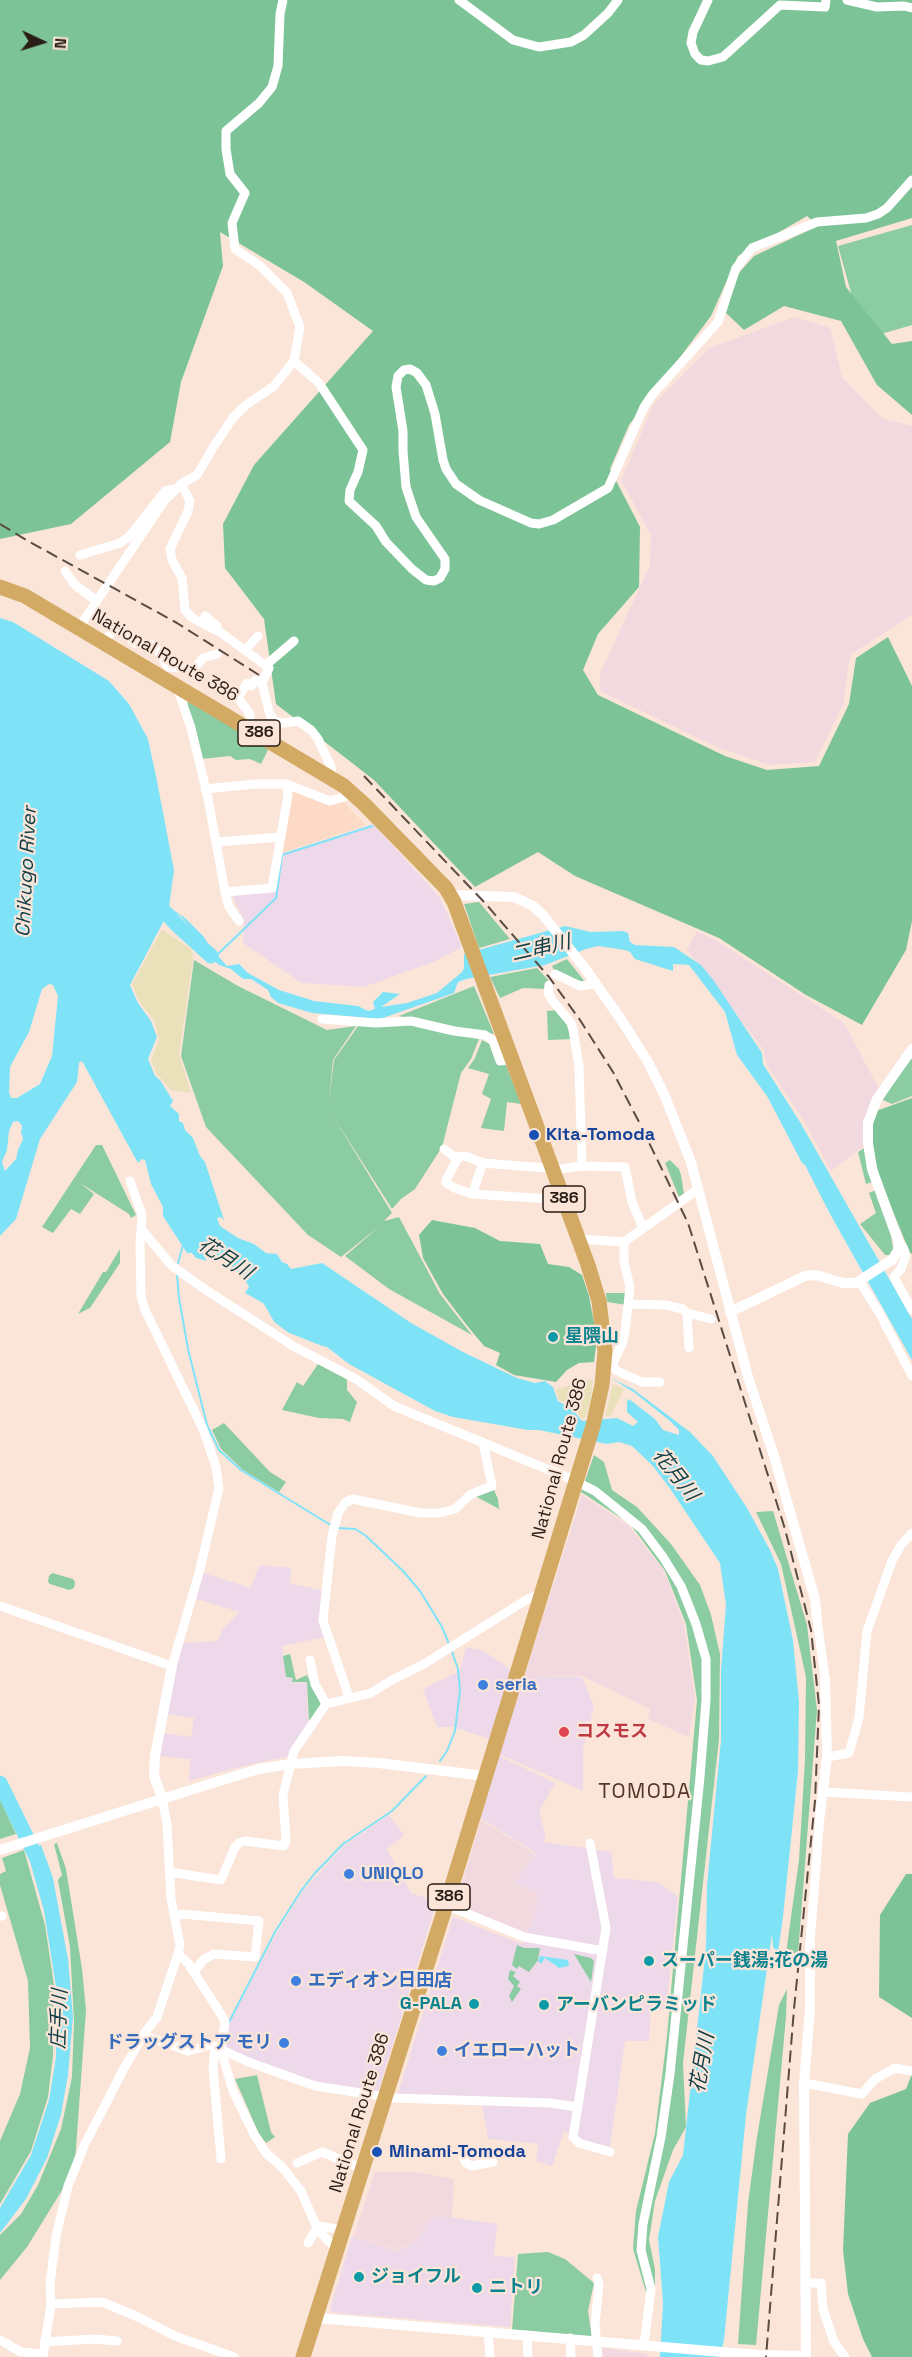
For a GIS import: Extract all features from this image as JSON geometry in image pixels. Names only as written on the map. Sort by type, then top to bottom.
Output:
[{"type":"highway","name":"National Route 386","points":[[0,587],[25,596],[332,778],[350,791],[404,844],[450,895],[599,1300],[608,1366],[578,1478],[303,2357]]},
{"type":"street","points":[[78,629],[165,500],[178,487],[197,474],[233,418],[246,405],[274,386],[294,361],[300,327],[287,293],[260,265],[235,249],[232,223],[245,193],[230,174],[226,149],[226,131],[259,103],[272,87],[278,66],[280,14],[283,0]]},
{"type":"street","points":[[459,0],[513,40],[539,47],[571,42],[584,35],[608,13],[618,0]]},
{"type":"street","points":[[708,0],[693,32],[691,43],[695,54],[701,60],[708,61],[723,57],[780,5],[825,7],[826,0]]},
{"type":"street","points":[[847,0],[876,7],[912,8]]},
{"type":"street","points":[[294,361],[319,383],[363,450],[358,472],[350,490],[350,501],[376,526],[386,542],[411,569],[426,580],[434,581],[440,578],[445,569],[445,559],[416,517],[406,487],[404,431],[396,387],[398,376],[404,370],[410,369],[417,373],[426,385],[435,414],[446,470],[456,484],[479,500],[531,523],[539,524],[553,520],[608,488],[644,407],[652,395],[718,322],[736,268],[752,248],[817,222],[866,218],[878,214],[912,180]]},
{"type":"street","points":[[80,555],[120,543],[129,537],[165,491],[178,487]]},
{"type":"street","points":[[178,487],[190,501],[188,511],[170,549],[172,560],[182,579],[185,610],[202,619],[269,668],[262,683],[270,715],[276,722],[298,721],[311,730],[318,739],[331,767],[332,778]]},
{"type":"street","points":[[64,571],[75,585],[97,601]]},
{"type":"street","points":[[195,609],[202,619]]},
{"type":"street","points":[[104,643],[117,628],[135,643],[149,644],[156,648],[168,667],[194,669],[203,658],[217,654]]},
{"type":"street","points":[[245,650],[258,636]]},
{"type":"street","points":[[266,665],[294,641]]},
{"type":"street","points":[[249,728],[250,714],[238,698],[247,683],[251,686],[256,680],[262,683]]},
{"type":"street","points":[[176,684],[191,728],[225,892],[229,907],[239,921]]},
{"type":"street","points":[[205,789],[255,784],[286,784],[330,801],[347,796],[350,791]]},
{"type":"street","points":[[225,892],[272,888],[288,795],[286,784]]},
{"type":"street","points":[[216,842],[281,837]]},
{"type":"street","points":[[317,2318],[758,2355],[806,2356],[804,2083],[810,2010],[810,1942],[817,1838],[827,1757],[825,1678],[815,1599],[730,1312],[691,1162],[664,1094],[648,1062],[584,967],[543,915],[533,906],[514,897],[450,895]]},
{"type":"street","points":[[555,974],[580,986],[596,984]]},
{"type":"street","points":[[549,985],[548,993],[571,1023],[573,1030],[579,1066],[582,1166]]},
{"type":"street","points":[[322,1019],[376,1023],[411,1021],[454,1032],[485,1035],[493,1041],[500,1061],[512,1059]]},
{"type":"street","points":[[912,1049],[877,1100],[868,1123],[872,1169],[899,1244],[906,1255],[901,1269],[894,1277],[912,1310]]},
{"type":"street","points":[[444,1149],[458,1158]]},
{"type":"street","points":[[551,1199],[472,1194],[446,1183],[458,1158],[465,1156],[483,1163],[552,1168],[625,1167],[632,1202],[643,1228]]},
{"type":"street","points":[[472,1194],[483,1163]]},
{"type":"street","points":[[0,2340],[21,2352],[43,2356],[51,2304],[50,2284],[56,2236],[68,2186],[84,2146],[143,2034],[157,2017],[180,1945],[174,1917],[167,1824],[162,1798],[154,1776],[155,1756],[172,1666],[199,1574],[219,1488],[216,1467],[203,1429],[145,1310],[141,1286],[142,1215],[130,1181]]},
{"type":"street","points":[[578,1239],[624,1242],[698,1189]]},
{"type":"street","points":[[142,1230],[172,1266],[292,1346],[356,1379],[394,1406],[502,1452],[578,1478],[642,1529],[663,1557],[681,1587],[696,1624],[706,1659],[700,1777],[674,2043],[661,2137],[643,2224],[641,2250],[651,2289],[645,2345]]},
{"type":"street","points":[[624,1242],[624,1262],[629,1277],[629,1304],[622,1344],[608,1366],[642,1382],[660,1382]]},
{"type":"street","points":[[730,1312],[805,1276],[816,1275],[843,1283],[861,1281],[887,1264],[898,1250],[899,1244]]},
{"type":"street","points":[[861,1281],[912,1376]]},
{"type":"street","points":[[629,1304],[666,1305],[711,1319]]},
{"type":"street","points":[[687,1312],[689,1348]]},
{"type":"street","points":[[349,1697],[323,1621],[334,1526],[338,1513],[345,1503],[352,1499],[421,1513],[440,1513],[455,1509],[471,1494],[492,1486],[483,1442]]},
{"type":"street","points":[[827,1757],[849,1753],[858,1718],[867,1631],[892,1561],[901,1545],[912,1533]]},
{"type":"street","points":[[170,1872],[221,1880],[232,1853],[239,1843],[284,1846],[286,1841],[283,1795],[294,1751],[326,1704],[371,1693],[526,1600],[536,1596],[541,1597]]},
{"type":"street","points":[[0,1606],[172,1666]]},
{"type":"street","points":[[310,1660],[315,1684],[326,1704]]},
{"type":"street","points":[[0,1850],[259,1769],[291,1764],[342,1761],[380,1763],[485,1776]]},
{"type":"street","points":[[824,1792],[912,1797]]},
{"type":"street","points":[[590,1843],[606,1928],[573,2137],[579,2143],[610,2152]]},
{"type":"street","points":[[446,1905],[524,1937],[603,1951]]},
{"type":"street","points":[[174,1917],[182,1914],[259,1921],[255,1957],[214,1954],[203,1960],[194,1972]]},
{"type":"street","points":[[178,1954],[194,1972],[225,2022],[221,2050],[213,2069],[221,2159]]},
{"type":"street","points":[[143,2034],[188,2051],[211,2045],[315,2086],[385,2097],[550,2103],[577,2107]]},
{"type":"street","points":[[221,2050],[233,2091],[254,2134],[266,2152],[282,2167],[301,2191],[328,2241],[338,2249]]},
{"type":"street","points":[[804,2083],[862,2094],[875,2079],[895,2068],[912,2071]]},
{"type":"street","points":[[297,2163],[322,2152],[363,2169]]},
{"type":"street","points":[[463,2156],[466,2163],[472,2166],[493,2163]]},
{"type":"street","points":[[319,2226],[344,2230]]},
{"type":"street","points":[[308,2243],[319,2226]]},
{"type":"street","points":[[597,2278],[598,2357]]},
{"type":"street","points":[[804,2283],[821,2283],[824,2309],[834,2342],[845,2357]]},
{"type":"street","points":[[51,2304],[102,2302],[175,2336],[234,2357]]},
{"type":"street","points":[[488,2331],[490,2357]]},
{"type":"street","points":[[527,2335],[528,2357]]},
{"type":"street","points":[[570,2338],[571,2357]]},
{"type":"street","points":[[44,2343],[95,2339],[117,2341]]},
{"type":"shaded area","points":[[795,317],[830,328],[842,377],[883,419],[912,426],[912,615],[850,655],[843,704],[815,762],[769,765],[717,747],[600,691],[600,674],[650,565],[651,535],[621,480],[654,404],[709,348]]},
{"type":"shaded area","points":[[297,791],[342,801],[366,825],[282,853],[292,792]]},
{"type":"shaded area","points":[[373,824],[440,898],[462,947],[433,962],[364,987],[302,983],[243,943],[244,920],[232,895],[274,891],[284,853]]},
{"type":"shaded area","points":[[697,931],[717,941],[844,1023],[878,1087],[873,1100],[864,1146],[831,1171],[805,1123],[767,1065],[763,1049],[687,950]]},
{"type":"shaded area","points":[[582,1495],[628,1525],[664,1571],[684,1624],[695,1698],[689,1737],[648,1719],[650,1709],[582,1676],[524,1677]]},
{"type":"shaded area","points":[[260,1565],[291,1568],[290,1583],[324,1591],[325,1637],[282,1646],[286,1677],[292,1678],[292,1683],[307,1682],[308,1723],[290,1756],[189,1781],[190,1759],[158,1756],[162,1733],[191,1737],[194,1718],[165,1714],[181,1643],[217,1641],[223,1629],[240,1612],[194,1598],[201,1572],[250,1588]]},
{"type":"shaded area","points":[[466,1647],[484,1651],[511,1670],[490,1739],[453,1727],[437,1727],[423,1689],[460,1671]]},
{"type":"shaded area","points":[[524,1677],[582,1677],[594,1707],[583,1749],[583,1791],[499,1754]]},
{"type":"shaded area","points":[[499,1756],[555,1783],[539,1811],[546,1838],[544,1842],[611,1852],[614,1878],[658,1882],[678,1897],[666,2010],[651,2008],[649,2041],[625,2041],[610,2147],[580,2140],[576,2135],[564,2131],[552,2166],[536,2161],[538,2144],[488,2139],[481,2098],[397,2097],[453,1917],[522,1944],[534,1917],[538,1893],[514,1883],[536,1853],[480,1818]]},
{"type":"shaded area","points":[[389,1815],[404,1835],[387,1849],[411,1893],[437,1901],[377,2095],[316,2084],[225,2051],[228,2025],[276,1934],[303,1891],[345,1845]]},
{"type":"shaded area","points":[[481,1820],[535,1854],[513,1883],[538,1893],[534,1916],[525,1936],[455,1907]]},
{"type":"shaded area","points":[[375,2172],[416,2172],[454,2179],[452,2218],[432,2217],[415,2243],[396,2250],[354,2236]]},
{"type":"shaded area","points":[[430,2214],[497,2224],[494,2256],[515,2257],[510,2327],[336,2313],[330,2310],[352,2236],[396,2251],[412,2245]]},
{"type":"shaded area","points":[[598,2347],[647,2354],[647,2357],[599,2357]]},
{"type":"green space","points":[[0,0],[912,0],[912,218],[836,241],[846,287],[892,344],[912,341],[912,415],[877,385],[841,321],[784,306],[744,330],[726,313],[737,275],[754,256],[818,226],[807,216],[738,256],[711,316],[629,425],[610,469],[640,527],[639,587],[598,634],[583,670],[598,695],[725,756],[767,770],[819,766],[849,704],[856,658],[888,637],[912,686],[912,921],[906,950],[862,1025],[806,995],[719,938],[575,876],[538,852],[475,887],[374,780],[276,704],[264,619],[225,568],[223,524],[254,465],[373,331],[304,282],[220,232],[223,266],[181,382],[170,442],[71,524],[0,539]]},
{"type":"green space","points":[[912,225],[912,325],[864,339],[838,246]]},
{"type":"green space","points":[[190,702],[269,748],[261,764],[250,759],[236,760],[230,756],[201,759],[184,704]]},
{"type":"green space","points":[[479,902],[510,939],[479,948],[464,904]]},
{"type":"green space","points":[[567,959],[586,983],[555,972],[552,966]]},
{"type":"green space","points":[[194,960],[238,986],[327,1030],[356,1026],[333,1060],[329,1101],[334,1060],[358,1026],[414,1024],[479,1039],[471,1059],[461,1073],[442,1147],[415,1189],[392,1209],[333,1116],[392,1213],[384,1221],[399,1217],[440,1294],[472,1335],[389,1289],[345,1256],[381,1225],[341,1257],[308,1235],[206,1127],[181,1056]]},
{"type":"green space","points":[[537,968],[554,986],[545,989],[523,988],[500,998],[490,977]]},
{"type":"green space","points":[[474,986],[494,1034],[399,1016]]},
{"type":"green space","points":[[558,1010],[570,1025],[574,1039],[548,1040],[547,1011]]},
{"type":"green space","points":[[482,1040],[490,1044],[498,1063],[506,1065],[521,1104],[507,1102],[504,1131],[481,1128],[491,1099],[482,1094],[489,1074],[468,1068]]},
{"type":"green space","points":[[912,1058],[912,1096],[892,1104],[883,1100],[889,1087]]},
{"type":"green space","points":[[912,1098],[912,1254],[879,1178],[870,1132],[876,1111]]},
{"type":"green space","points":[[96,1145],[102,1145],[136,1215],[131,1218],[129,1214],[80,1183],[94,1194],[80,1214],[71,1209],[53,1233],[42,1227]]},
{"type":"green space","points":[[864,1148],[872,1182],[866,1184],[858,1152]]},
{"type":"green space","points":[[670,1160],[679,1169],[681,1175],[684,1194],[679,1197],[665,1163]]},
{"type":"green space","points":[[876,1190],[891,1234],[893,1249],[891,1255],[885,1255],[860,1224],[876,1213],[869,1193]]},
{"type":"green space","points":[[432,1220],[475,1228],[500,1241],[540,1244],[548,1264],[569,1267],[582,1275],[589,1296],[597,1338],[594,1362],[579,1363],[567,1370],[556,1382],[514,1375],[496,1365],[500,1353],[484,1346],[465,1323],[443,1294],[423,1258],[419,1235]]},
{"type":"green space","points":[[120,1249],[120,1263],[90,1308],[78,1314],[103,1272],[106,1272]]},
{"type":"green space","points":[[606,1293],[627,1293],[627,1305],[607,1302]]},
{"type":"green space","points":[[318,1364],[347,1379],[347,1390],[357,1402],[350,1422],[282,1410],[297,1382],[303,1386]]},
{"type":"green space","points":[[224,1423],[270,1472],[286,1482],[279,1492],[243,1470],[221,1449],[212,1430]]},
{"type":"green space","points":[[594,1455],[604,1462],[612,1490],[637,1507],[671,1544],[700,1585],[711,1615],[720,1654],[719,1739],[683,2063],[686,2127],[673,2150],[655,2201],[649,2240],[655,2269],[655,2293],[646,2292],[633,2249],[636,2211],[655,2133],[667,2036],[697,1700],[686,1624],[665,1571],[630,1524],[581,1492]]},
{"type":"green space","points":[[493,1488],[498,1499],[499,1509],[475,1496]]},
{"type":"green space","points":[[773,1511],[807,1625],[817,1710],[798,1954],[786,1953],[799,1860],[805,1759],[806,1677],[781,1564],[756,1512]]},
{"type":"green space","points":[[52,1573],[73,1579],[74,1588],[69,1590],[50,1584],[49,1576]]},
{"type":"green space","points":[[290,1654],[296,1680],[307,1675],[322,1706],[309,1721],[307,1682],[292,1682],[293,1678],[286,1677],[283,1656]]},
{"type":"green space","points":[[0,1799],[16,1834],[0,1839]]},
{"type":"green space","points":[[57,1843],[66,1869],[86,2010],[75,2162],[64,2187],[27,2247],[0,2280],[0,2235],[21,2214],[38,2185],[61,2129],[72,2077],[74,2021],[70,1947],[58,1880],[62,1875],[54,1844]]},
{"type":"green space","points":[[24,1850],[45,1925],[54,1985],[53,2056],[48,2097],[31,2151],[0,2204],[0,2141],[20,2094],[30,2048],[28,1981],[0,1885],[0,1874],[6,1871],[2,1858]]},
{"type":"green space","points":[[906,1874],[912,1874],[912,2018],[879,1997],[880,1915]]},
{"type":"green space","points":[[517,1945],[524,1948],[540,1948],[538,1960],[529,1972],[512,1965]]},
{"type":"green space","points":[[574,1954],[591,1958],[594,1961],[591,1982]]},
{"type":"green space","points":[[510,1970],[516,1972],[513,1976],[520,1982],[517,1986],[521,1989],[512,2002],[509,1996],[514,1986],[508,1979]]},
{"type":"green space","points":[[787,1989],[756,2345],[738,2344],[748,2203],[757,2137],[779,2005]]},
{"type":"green space","points":[[912,2074],[912,2357],[872,2357],[863,2339],[848,2294],[843,2250],[848,2134],[870,2103],[906,2089]]},
{"type":"green space","points":[[257,2075],[271,2132],[275,2137],[266,2143],[259,2134],[235,2079]]},
{"type":"green space","points":[[548,2252],[565,2259],[594,2283],[588,2311],[592,2337],[512,2330],[518,2254]]},
{"type":"sand","points":[[162,929],[192,950],[193,960],[179,1054],[191,1093],[171,1090],[157,1074],[151,1061],[159,1039],[154,1020],[140,1003],[132,984]]},
{"type":"sand","points":[[593,1380],[591,1400],[585,1418],[582,1419],[573,1407],[559,1400],[555,1389]]},
{"type":"sand","points":[[613,1384],[624,1389],[611,1416],[605,1416]]},
{"type":"water","name":"Chikugo River","points":[[0,618],[13,622],[109,681],[129,704],[148,739],[156,776],[174,870],[169,907],[185,918],[204,937],[214,954],[227,966],[239,964],[248,973],[279,990],[314,1001],[358,1006],[368,1011],[375,1009],[373,1002],[383,992],[400,994],[381,1007],[407,1003],[437,993],[462,972],[464,954],[565,926],[591,932],[623,931],[628,933],[630,942],[635,945],[674,947],[701,965],[762,1053],[763,1064],[800,1122],[912,1319],[912,1360],[767,1096],[737,1055],[725,1012],[689,965],[673,964],[673,971],[635,959],[630,952],[625,950],[598,946],[545,965],[466,979],[458,982],[454,993],[380,1019],[312,1013],[278,1003],[271,997],[268,990],[251,979],[243,979],[231,969],[219,965],[198,946],[180,938],[173,930],[173,925],[186,937],[209,947],[178,914],[175,916],[168,913],[130,985],[138,1003],[151,1021],[157,1037],[148,1059],[155,1076],[173,1101],[170,1106],[179,1114],[179,1121],[183,1123],[185,1130],[193,1138],[205,1162],[224,1220],[221,1217],[217,1218],[220,1226],[266,1253],[277,1254],[282,1262],[291,1269],[322,1263],[411,1323],[463,1352],[517,1378],[535,1383],[545,1381],[553,1387],[558,1401],[572,1409],[582,1421],[617,1418],[633,1426],[638,1422],[627,1412],[629,1399],[655,1419],[663,1430],[679,1435],[679,1430],[670,1421],[635,1393],[611,1378],[633,1389],[690,1432],[713,1456],[747,1508],[770,1550],[778,1569],[793,1640],[799,1702],[798,1771],[778,1952],[773,1947],[772,1934],[746,2115],[724,2340],[720,2357],[660,2357],[663,2303],[658,2237],[669,2182],[683,2155],[706,1948],[707,1885],[721,1740],[721,1670],[726,1605],[720,1563],[669,1487],[652,1465],[632,1446],[619,1442],[607,1444],[539,1430],[453,1417],[435,1411],[349,1364],[288,1317],[245,1293],[249,1287],[244,1278],[218,1256],[206,1252],[203,1255],[207,1261],[196,1258],[192,1253],[187,1253],[163,1216],[163,1207],[151,1184],[145,1160],[142,1159],[138,1163],[82,1061],[79,1063],[77,1082],[40,1139],[16,1219],[0,1236]],"holes":[[[49,984],[53,985],[58,996],[52,1056],[40,1084],[17,1098],[11,1098],[9,1092],[10,1067],[29,1032],[42,989]],[[18,1121],[22,1126],[23,1139],[16,1159],[5,1171],[2,1162],[7,1150],[9,1131],[13,1122]]]},
{"type":"water","points":[[41,1845],[53,1878],[68,1959],[73,2017],[68,2075],[61,2115],[47,2158],[26,2199],[0,2233],[0,2208],[31,2155],[49,2100],[56,2057],[56,1987],[44,1911],[27,1851]]},
{"type":"water","points":[[540,1956],[568,1960],[569,1966],[559,1968],[545,1958],[541,1964],[538,1961]]},
{"type":"waterway","points":[[215,957],[276,898],[282,855],[372,826]]},
{"type":"waterway","name":"二串川","points":[[153,899],[211,956]]},
{"type":"waterway","points":[[178,1263],[183,1245]]},
{"type":"waterway","points":[[177,1275],[188,1349],[207,1425],[219,1450],[241,1470],[332,1526]]},
{"type":"waterway","name":"花月川","points":[[268,1296],[280,1317],[292,1326],[325,1339]]},
{"type":"waterway","points":[[338,1528],[355,1529],[365,1535],[403,1571],[420,1591],[442,1627],[449,1644]]},
{"type":"waterway","points":[[440,1761],[455,1731],[460,1690],[458,1669],[451,1649]]},
{"type":"waterway","points":[[228,2024],[275,1932],[315,1873],[343,1844],[392,1811],[426,1776]]},
{"type":"waterway","name":"庄手川","points":[[0,1783],[41,1867]]},
{"type":"railway","points":[[0,524],[177,623],[259,675]]},
{"type":"railway","points":[[364,776],[485,903],[549,977],[613,1072],[688,1223],[785,1529],[811,1630],[819,1705],[815,1801],[794,2009],[766,2357]]},
{"type":"place","name":"Kita-Tomoda","points":[[534,1135]]},
{"type":"place","name":"星隈山","points":[[553,1337]]},
{"type":"place","name":"seria","points":[[483,1685]]},
{"type":"place","name":"コスモス","points":[[564,1732]]},
{"type":"place","name":"UNIQLO","points":[[349,1874]]},
{"type":"place","name":"スーパー銭湯;花の湯","points":[[649,1961]]},
{"type":"place","name":"エディオン日田店","points":[[296,1981]]},
{"type":"place","name":"G-PALA","points":[[474,2004]]},
{"type":"place","name":"アーバンピラミッド","points":[[544,2005]]},
{"type":"place","name":"ドラッグストア モリ","points":[[284,2043]]},
{"type":"place","name":"イエローハット","points":[[442,2051]]},
{"type":"place","name":"Minami-Tomoda","points":[[377,2152]]},
{"type":"place","name":"ジョイフル","points":[[359,2277]]},
{"type":"place","name":"ニトリ","points":[[477,2288]]},
{"type":"district","name":"TOMODA","points":[[645,1792]]}]
